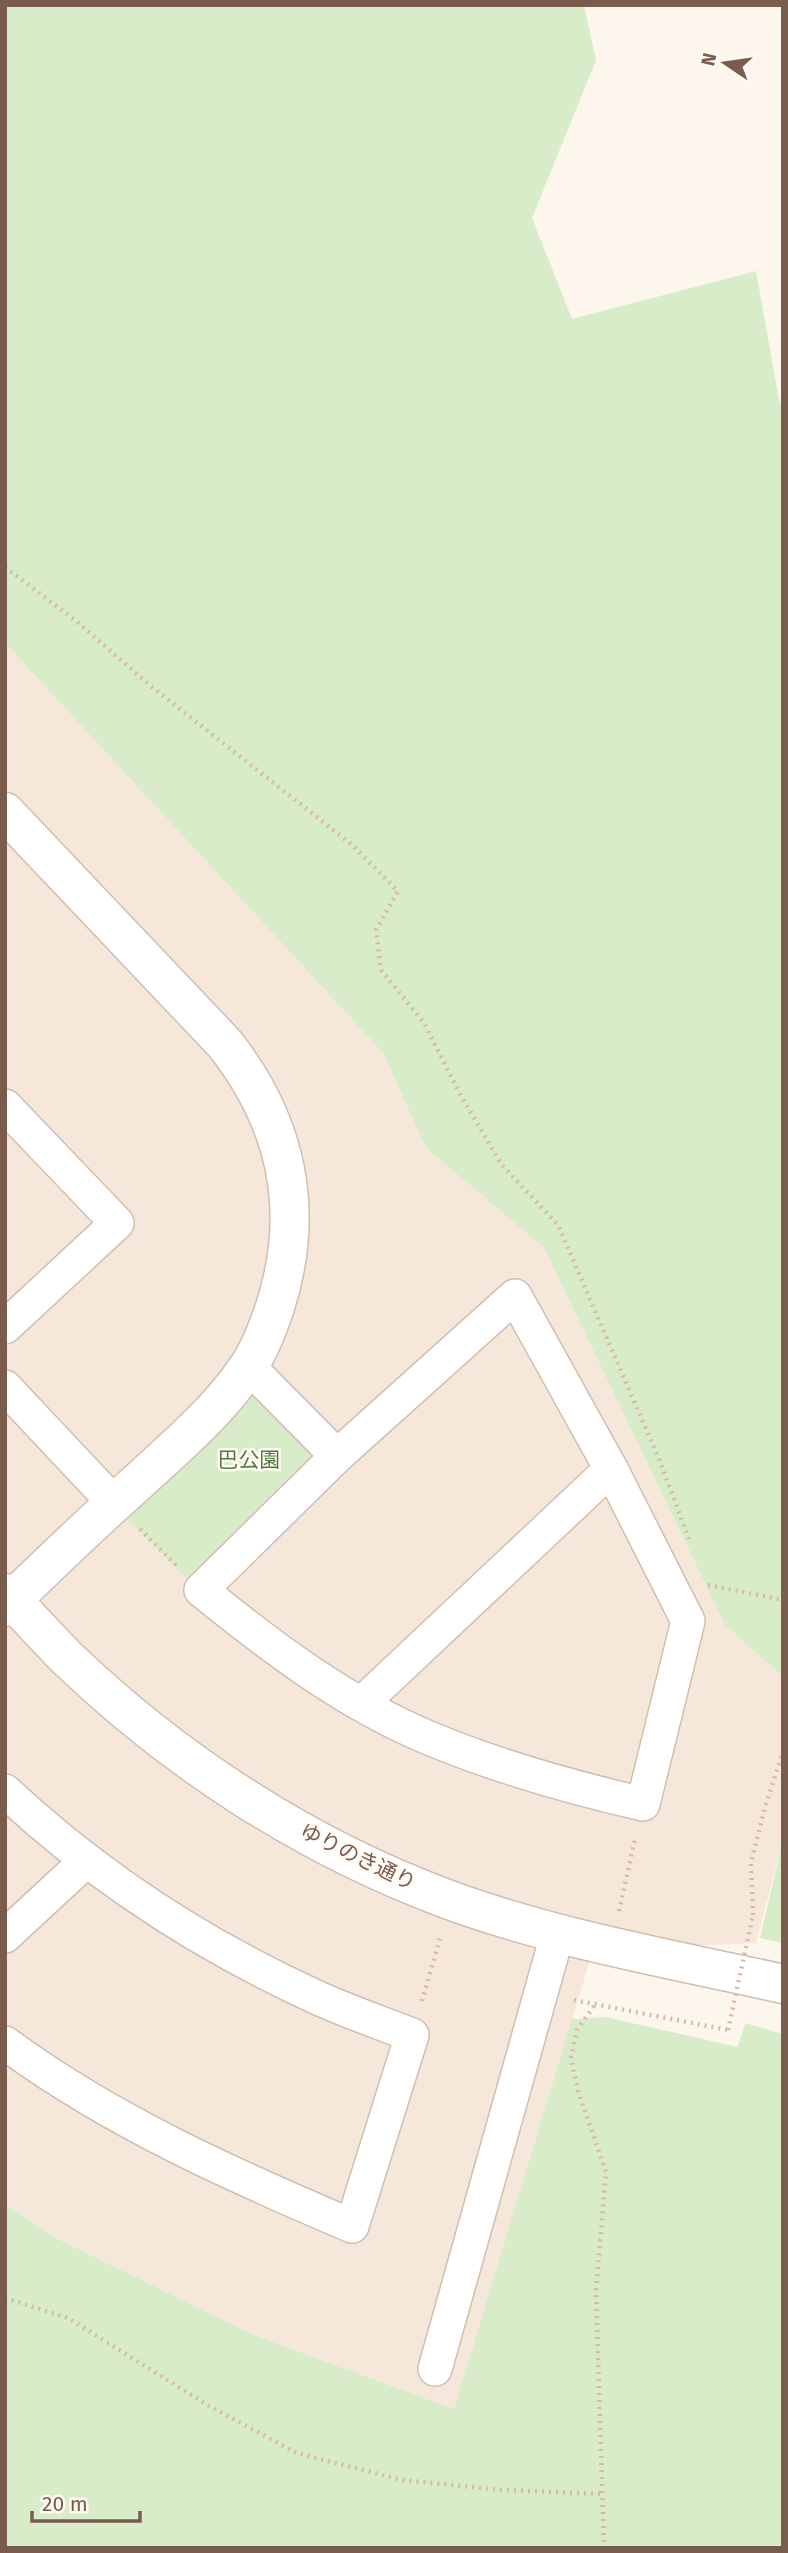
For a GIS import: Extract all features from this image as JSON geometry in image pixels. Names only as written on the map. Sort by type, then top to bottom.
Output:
[{"type":"street","points":[[5,812],[239,1061],[275,1132],[287,1179],[291,1229],[281,1287],[271,1320],[248,1367],[218,1407],[8,1600]]},
{"type":"street","points":[[5,1106],[117,1223],[5,1327]]},
{"type":"street","points":[[515,1296],[611,1469],[688,1621],[643,1804],[500,1766],[427,1737],[361,1704],[265,1642],[201,1590],[337,1456],[515,1296]]},
{"type":"street","points":[[248,1367],[337,1456]]},
{"type":"street","points":[[5,1387],[114,1503]]},
{"type":"street","points":[[361,1704],[611,1469]]},
{"type":"street","name":"ゆりのき通り","points":[[8,1600],[136,1718],[188,1758],[270,1813],[367,1864],[445,1898],[558,1932],[783,1984]]},
{"type":"street","points":[[5,1791],[86,1861],[159,1911],[235,1957],[320,1998],[412,2035],[352,2225],[246,2181],[143,2129],[80,2093],[5,2043]]},
{"type":"street","points":[[5,1936],[86,1861]]},
{"type":"street","points":[[435,2369],[558,1932]]},
{"type":"path","points":[[5,567],[76,621],[152,687],[351,844],[398,891],[376,930],[381,970],[424,1023],[458,1092],[501,1164],[558,1225],[659,1459],[692,1547]]},
{"type":"path","points":[[114,1503],[201,1590]]},
{"type":"path","points":[[706,1584],[783,1600]]},
{"type":"path","points":[[604,2548],[596,2291],[606,2172],[578,2091],[571,2058],[577,2030],[594,2006],[727,2030],[753,1914],[751,1862],[765,1804],[783,1752]]},
{"type":"path","points":[[619,1912],[643,1804]]},
{"type":"path","points":[[412,2035],[441,1935]]},
{"type":"path","points":[[5,2298],[68,2318],[209,2406],[297,2453],[402,2480],[503,2490],[604,2494]]},
{"type":"shaded area","points":[[5,643],[383,1053],[426,1148],[544,1248],[725,1625],[783,1677],[783,1839],[756,1943],[593,1950],[454,2409],[254,2335],[56,2238],[5,2204]]},
{"type":"green space","points":[[5,5],[584,5],[596,60],[532,218],[572,319],[756,271],[779,400],[783,408],[783,1677],[725,1625],[544,1248],[426,1148],[383,1053],[5,643]]},
{"type":"green space","name":"巴公園","points":[[253,1389],[316,1461],[189,1581],[125,1516]]},
{"type":"green space","points":[[783,1839],[783,1943],[760,1938]]},
{"type":"green space","points":[[605,2017],[738,2047],[745,2023],[783,2034],[783,2548],[5,2548],[5,2204],[56,2238],[254,2335],[454,2409],[572,2019]]}]
